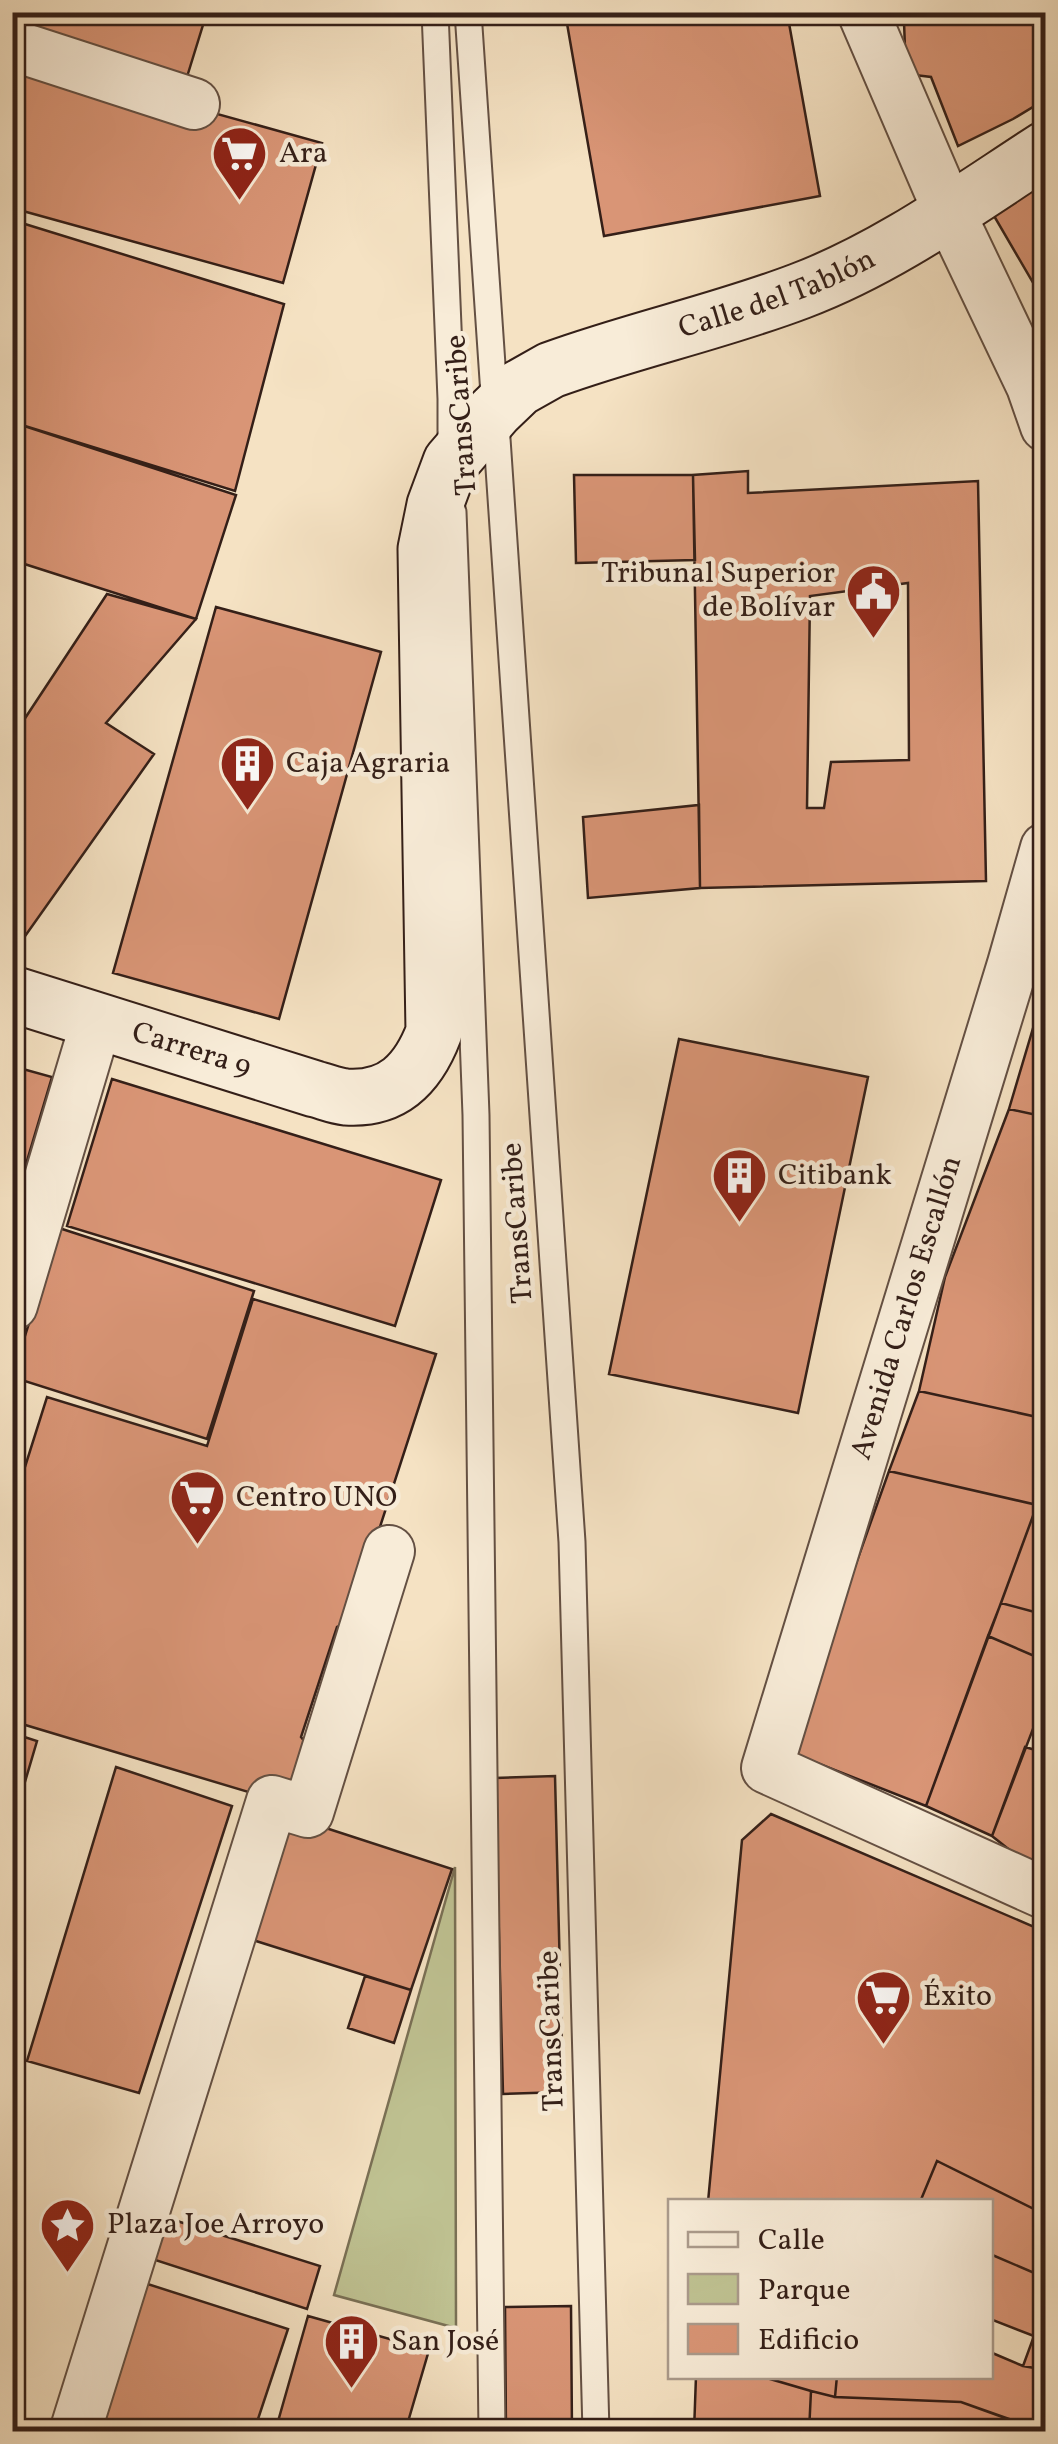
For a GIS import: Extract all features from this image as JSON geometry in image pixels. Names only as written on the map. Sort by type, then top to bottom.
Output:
[{"type":"street","points":[[863,12],[949,212],[1032,386],[1046,426]]},
{"type":"street","points":[[12,45],[194,104]]},
{"type":"street","name":"Calle del Tablón","points":[[451,462],[494,411],[519,388],[551,370],[800,291],[872,258],[1046,149]]},
{"type":"street","name":"Carrera 9","points":[[12,994],[345,1096],[372,1095],[397,1087],[426,1055],[434,1032],[426,550],[435,505],[451,462]]},
{"type":"street","name":"Avenida Carlos Escallón","points":[[1046,848],[767,1768],[1046,1894]]},
{"type":"street","points":[[12,1305],[97,1020]]},
{"type":"street","points":[[75,2432],[272,1801],[308,1812],[389,1551]]},
{"type":"lane","name":"TransCaribe","points":[[435,12],[476,1114],[492,2432]]},
{"type":"lane","name":"TransCaribe","points":[[468,12],[572,1542],[596,2432]]},
{"type":"green space","points":[[455,1867],[456,2328],[334,2295]]},
{"type":"building","points":[[12,12],[207,12],[182,93],[12,41]]},
{"type":"building","points":[[565,12],[787,12],[820,196],[604,236]]},
{"type":"building","points":[[884,12],[1046,12],[1046,99],[958,146],[931,77],[906,74],[904,22],[887,20]]},
{"type":"building","points":[[12,57],[322,143],[283,283],[12,208]]},
{"type":"building","points":[[1046,163],[1046,305],[990,209]]},
{"type":"building","points":[[12,220],[284,304],[235,491],[12,422]]},
{"type":"building","points":[[12,422],[236,495],[196,619],[12,560]]},
{"type":"building","points":[[748,471],[748,493],[978,481],[986,881],[700,888],[693,475]],"holes":[[[908,583],[909,760],[831,762],[824,808],[807,808],[810,596]]]},
{"type":"building","points":[[574,475],[693,475],[695,560],[576,563]]},
{"type":"building","points":[[107,594],[196,619],[106,723],[154,754],[23,939],[12,935],[12,738]]},
{"type":"building","name":"Caja Agraria","points":[[216,607],[381,652],[279,1019],[113,973]]},
{"type":"building","points":[[699,805],[700,888],[588,898],[583,817]]},
{"type":"building","points":[[1042,998],[1046,999],[1046,1117],[1009,1109]]},
{"type":"building","name":"Citibank","points":[[679,1039],[868,1077],[798,1413],[609,1374]]},
{"type":"building","points":[[12,1066],[52,1077],[12,1211]]},
{"type":"building","points":[[112,1079],[441,1180],[395,1326],[67,1226]]},
{"type":"building","points":[[1009,1109],[1046,1117],[1046,1419],[919,1391],[945,1277]]},
{"type":"building","points":[[59,1228],[254,1291],[207,1439],[12,1377]]},
{"type":"building","name":"Centro UNO","points":[[253,1299],[436,1354],[378,1533],[364,1616],[337,1627],[301,1737],[313,1752],[295,1806],[12,1721],[12,1508],[47,1397],[207,1446]]},
{"type":"building","points":[[919,1391],[1046,1419],[1046,1507],[889,1471]]},
{"type":"building","points":[[889,1471],[1037,1505],[926,1806],[789,1752]]},
{"type":"building","points":[[1037,1505],[1046,1507],[1046,1615],[1001,1603]]},
{"type":"building","points":[[1001,1603],[1046,1615],[1046,1661],[988,1636]]},
{"type":"building","points":[[988,1636],[1046,1661],[1046,1695],[992,1836],[926,1806]]},
{"type":"building","points":[[12,1733],[37,1741],[12,1826]]},
{"type":"building","points":[[1025,1747],[1046,1753],[1045,1878],[992,1836]]},
{"type":"building","points":[[116,1767],[232,1806],[139,2093],[27,2061]]},
{"type":"building","points":[[555,1776],[563,2092],[503,2094],[495,1778]]},
{"type":"building","name":"Éxito","points":[[771,1814],[1046,1932],[1046,2215],[937,2161],[921,2199],[708,2199],[742,1840]]},
{"type":"building","points":[[292,1817],[452,1869],[411,1990],[253,1940]]},
{"type":"building","points":[[365,1976],[411,1990],[394,2043],[348,2028]]},
{"type":"building","points":[[937,2161],[1046,2215],[1046,2278],[993,2255],[993,2199],[921,2199]]},
{"type":"building","points":[[161,2216],[320,2266],[307,2309],[149,2258]]},
{"type":"building","points":[[993,2255],[1046,2278],[1046,2370],[1023,2366],[1034,2336],[993,2320]]},
{"type":"building","points":[[132,2279],[288,2329],[256,2432],[90,2432]]},
{"type":"building","points":[[571,2306],[572,2432],[506,2432],[505,2307]]},
{"type":"building","name":"San José","points":[[308,2316],[429,2350],[405,2432],[275,2432]]},
{"type":"building","points":[[993,2353],[1023,2366],[1046,2370],[1046,2432],[961,2402],[835,2397],[837,2379],[993,2379]]},
{"type":"building","points":[[696,2379],[770,2379],[811,2391],[809,2432],[694,2432]]},
{"type":"building","points":[[770,2379],[837,2379],[835,2397]]},
{"type":"building","points":[[811,2391],[835,2397],[961,2402],[1044,2432],[809,2432]]},
{"type":"place","name":"Ara","points":[[240,203]]},
{"type":"place","name":"Tribunal Superior de Bolívar","points":[[874,640]]},
{"type":"place","name":"Caja Agraria","points":[[247,813]]},
{"type":"place","name":"Citibank","points":[[739,1225]]},
{"type":"place","name":"Centro UNO","points":[[197,1547]]},
{"type":"place","name":"Éxito","points":[[884,2046]]},
{"type":"place","name":"Plaza Joe Arroyo","points":[[68,2274]]},
{"type":"place","name":"San José","points":[[352,2391]]}]
